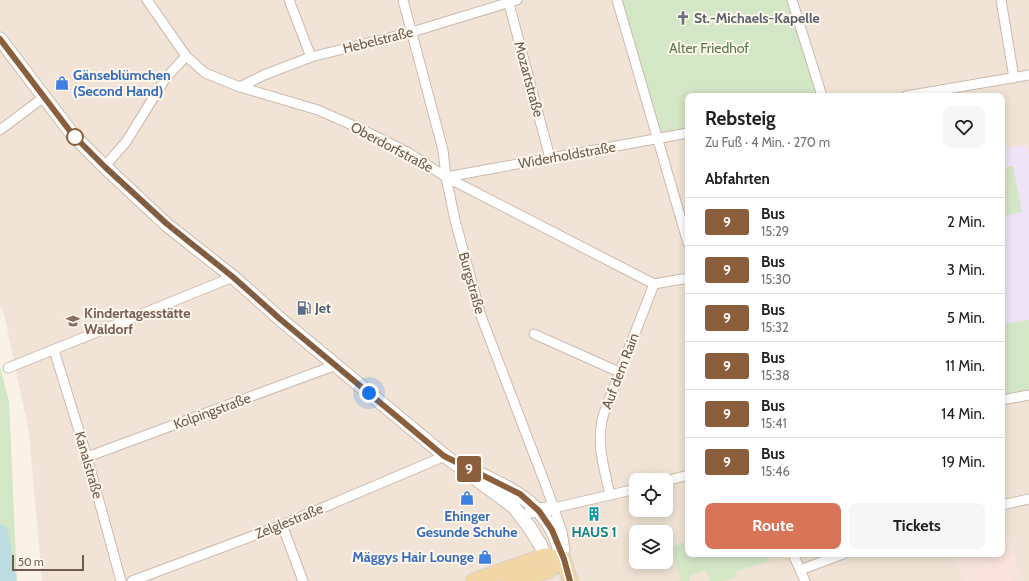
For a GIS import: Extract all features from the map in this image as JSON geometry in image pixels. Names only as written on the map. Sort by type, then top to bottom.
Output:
[{"type":"main road","points":[[0,39],[73,135],[105,167],[167,224],[233,277],[444,456],[514,507],[530,528],[541,546],[549,576]]},
{"type":"main road","points":[[444,456],[520,494],[539,511],[552,530],[564,559],[570,581]]},
{"type":"main road","points":[[514,507],[528,511],[539,511],[554,508]]},
{"type":"main road","points":[[473,581],[544,556],[564,559]]},
{"type":"main road","points":[[509,581],[549,576],[564,559]]},
{"type":"street","name":"Oberdorfstraße","points":[[147,0],[186,56],[205,73],[240,87],[318,110],[361,129],[409,153],[446,177],[654,284]]},
{"type":"street","points":[[289,0],[311,57]]},
{"type":"street","name":"Burgstraße","points":[[403,0],[443,150],[446,177],[455,220],[481,316],[554,508],[562,532],[565,552],[564,559]]},
{"type":"street","points":[[617,0],[685,232]]},
{"type":"street","points":[[792,0],[821,93]]},
{"type":"street","points":[[1001,0],[1014,78]]},
{"type":"street","name":"Hebelstraße","points":[[240,87],[264,75],[311,57],[412,32],[511,1]]},
{"type":"street","name":"Mozartstraße","points":[[511,1],[550,158]]},
{"type":"street","points":[[105,167],[126,142],[165,79],[186,56]]},
{"type":"street","points":[[924,93],[1029,75]]},
{"type":"street","points":[[1,127],[44,97]]},
{"type":"street","name":"Widerholdstraße","points":[[446,177],[685,134]]},
{"type":"street","points":[[8,368],[233,277]]},
{"type":"street","points":[[654,284],[685,279]]},
{"type":"street","name":"Auf dem Rain","points":[[610,495],[604,467],[600,433],[601,423],[619,372],[654,284]]},
{"type":"street","points":[[534,334],[619,372]]},
{"type":"street","name":"Kanalstraße","points":[[54,350],[88,457],[121,581]]},
{"type":"street","name":"Kolpingstraße","points":[[88,457],[336,365]]},
{"type":"street","points":[[1005,399],[1029,395]]},
{"type":"street","name":"Zelglestraße","points":[[132,581],[282,525],[444,456]]},
{"type":"street","points":[[673,479],[685,476]]},
{"type":"street","points":[[554,508],[629,491]]},
{"type":"street","points":[[1005,504],[1029,499]]},
{"type":"street","points":[[282,525],[303,581]]},
{"type":"street","points":[[794,557],[805,581]]},
{"type":"street","points":[[800,570],[835,557]]},
{"type":"shaded area","points":[[0,0],[1029,0],[1029,581],[42,581],[29,432],[4,314],[0,305]]},
{"type":"shaded area","points":[[1026,145],[1029,156],[1029,320],[1005,324],[1005,148]]},
{"type":"shaded area","points":[[1005,534],[1008,534],[1019,575],[1022,574],[1023,576],[1013,581],[963,581],[956,557],[1005,557]]},
{"type":"green space","name":"Alter Friedhof","points":[[617,0],[792,0],[821,93],[685,93],[685,134],[658,138]]},
{"type":"green space","points":[[1013,166],[1022,212],[1005,215],[1005,167]]},
{"type":"green space","points":[[1029,320],[1029,395],[1005,399],[1005,324]]},
{"type":"green space","points":[[0,367],[9,401],[17,581],[0,581]]},
{"type":"green space","points":[[685,542],[685,557],[768,557],[769,561],[736,572],[737,577],[723,581],[710,581],[706,570],[689,576],[690,581],[674,581],[681,579],[673,556],[673,546]]},
{"type":"waterway","points":[[0,533],[8,581]]},
{"type":"bus line","name":"9","points":[[0,39],[73,135],[105,167],[167,224],[233,277],[280,319],[444,456],[507,486],[520,494],[539,511],[552,530],[558,543],[570,581]]},
{"type":"place","name":"St.-Michaels-Kapelle","points":[[683,18]]},
{"type":"place","name":"Gänseblümchen (Second Hand)","points":[[62,83]]},
{"type":"place","name":"Jet","points":[[304,308]]},
{"type":"place","name":"Kindertagesstätte Waldorf","points":[[73,321]]},
{"type":"place","name":"Ehinger Gesunde Schuhe","points":[[467,498]]},
{"type":"place","name":"HAUS 1","points":[[594,514]]},
{"type":"place","name":"Mäggys Hair Lounge","points":[[485,557]]},
{"type":"route","points":[[75,137],[73,135],[105,167],[167,224],[233,277],[280,319],[369,393]]}]
